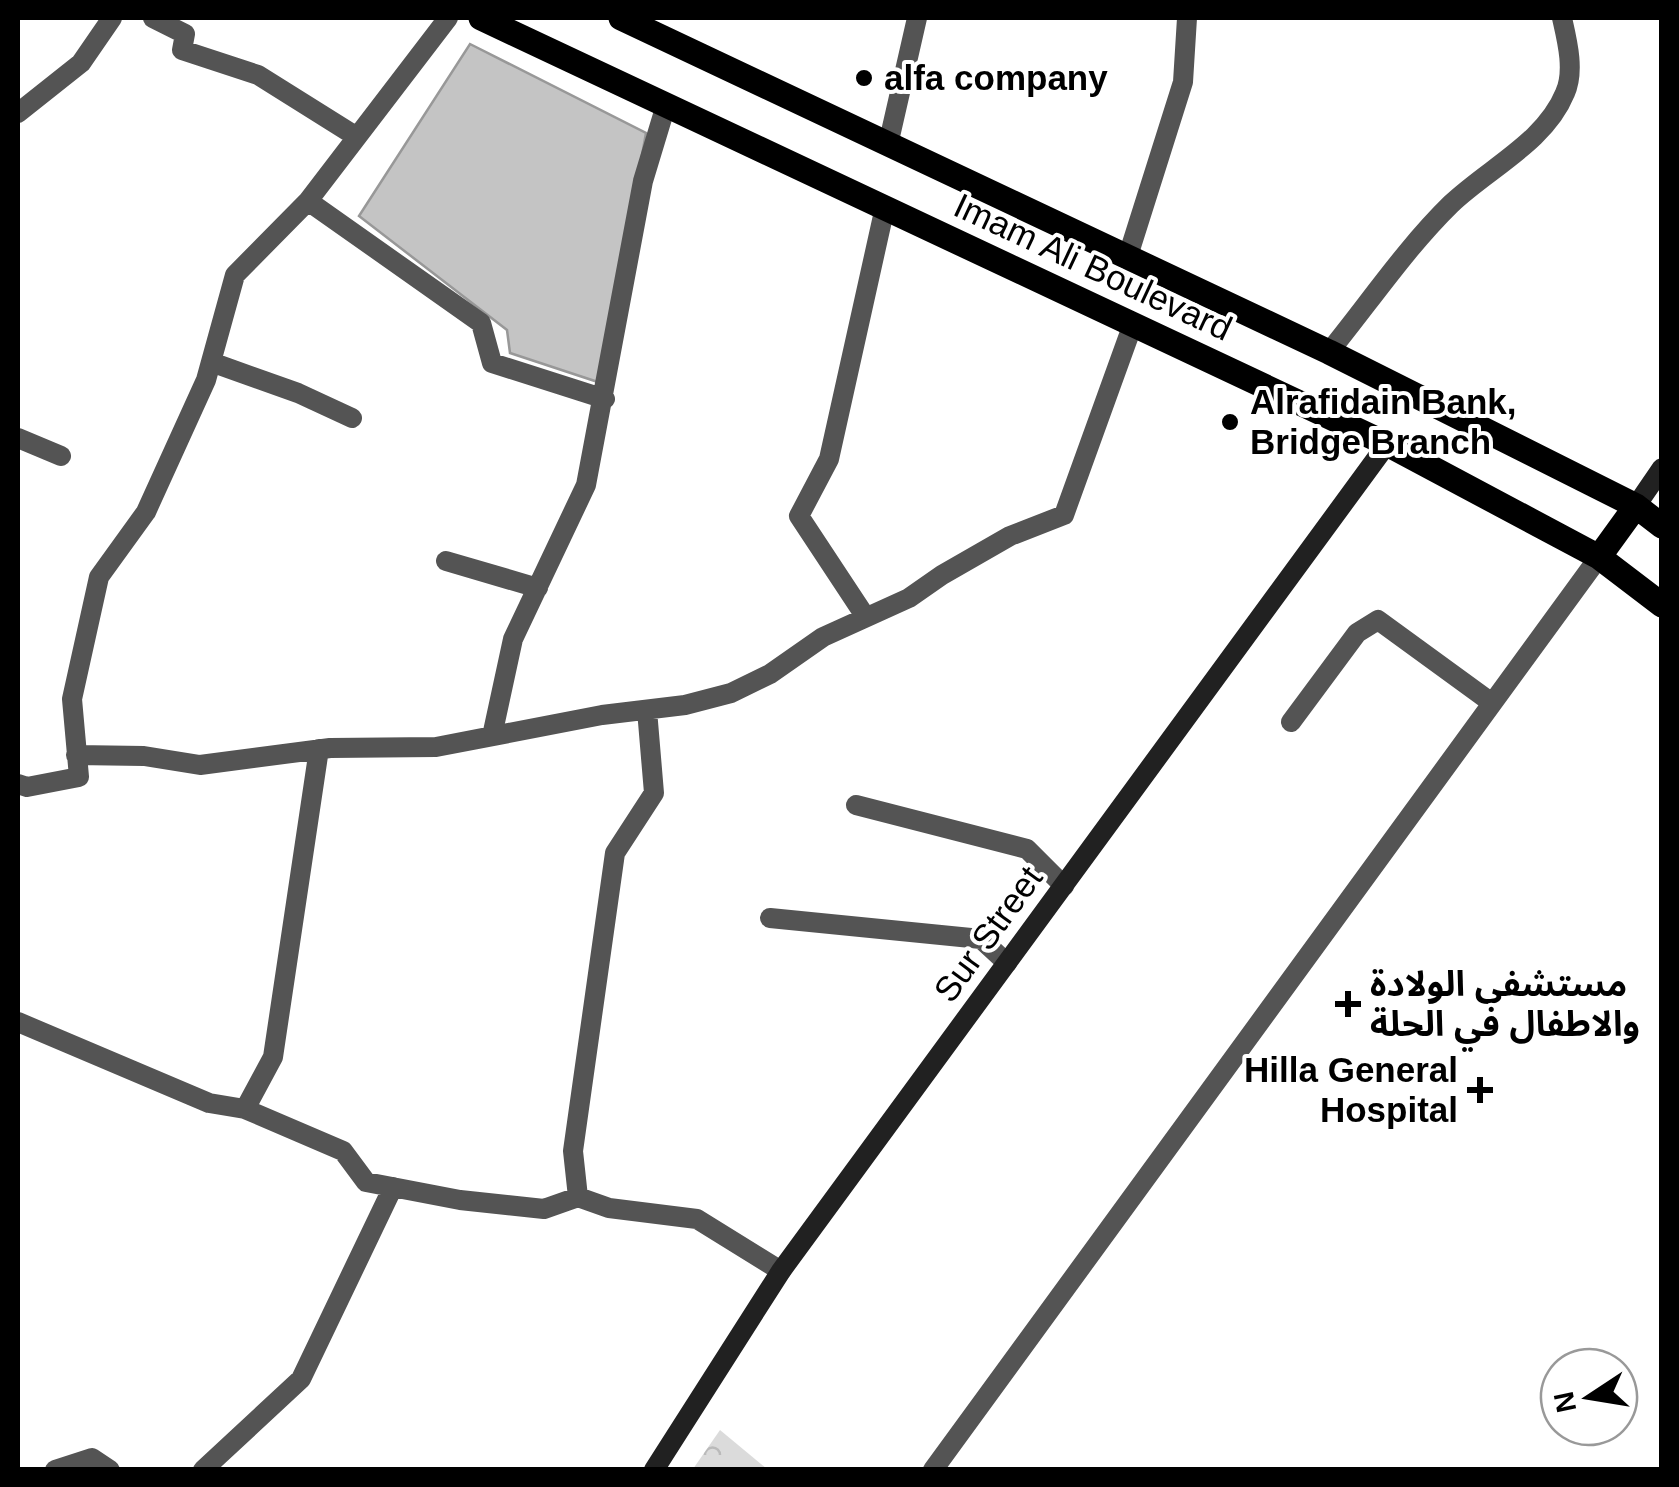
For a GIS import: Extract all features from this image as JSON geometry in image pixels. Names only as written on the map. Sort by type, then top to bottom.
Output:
[{"type":"main road","name":"Imam Ali Boulevard","points":[[481,18],[1387,444],[1599,557],[1662,605]]},
{"type":"main road","name":"Imam Ali Boulevard","points":[[623,18],[1329,352],[1636,506],[1662,526]]},
{"type":"main road","points":[[1599,557],[1636,506]]},
{"type":"street","points":[[18,113],[81,63],[112,18]]},
{"type":"street","points":[[153,18],[185,34],[182,50],[258,75],[357,137]]},
{"type":"street","points":[[18,784],[27,787],[79,777],[72,700],[99,577],[146,512],[211,362],[235,275],[308,201],[448,18]]},
{"type":"street","points":[[888,145],[917,18]]},
{"type":"street","points":[[1128,256],[1182,82],[1187,18]]},
{"type":"street","points":[[1329,352],[1452,204],[1537,134],[1557,110],[1568,88],[1569,64],[1562,18]]},
{"type":"street","points":[[492,736],[514,640],[586,485],[643,181],[666,105]]},
{"type":"street","points":[[308,201],[481,323],[492,363],[604,399]]},
{"type":"street","points":[[865,616],[799,516],[829,459],[885,208]]},
{"type":"street","points":[[76,755],[144,756],[200,765],[318,750],[436,747],[685,705],[731,693],[770,674],[823,637],[909,598],[1010,536],[1064,516],[1133,324]]},
{"type":"street","points":[[211,362],[298,393],[352,418]]},
{"type":"street","points":[[18,438],[61,456]]},
{"type":"street","name":"Sur Street","points":[[654,1470],[781,1271],[1387,444]]},
{"type":"street","points":[[1636,506],[1662,468]]},
{"type":"street","points":[[934,1470],[1599,557]]},
{"type":"street","points":[[446,560],[538,588]]},
{"type":"street","points":[[1291,722],[1357,632],[1378,620],[1492,703]]},
{"type":"street","points":[[578,1197],[573,1151],[615,853],[654,793],[648,710]]},
{"type":"street","points":[[245,1110],[273,1057],[318,750]]},
{"type":"street","points":[[856,805],[1027,849],[1064,886]]},
{"type":"street","points":[[770,918],[981,939],[1007,963]]},
{"type":"street","points":[[18,1022],[209,1103],[245,1110],[342,1151],[366,1182],[460,1200],[544,1209],[578,1197],[609,1208],[697,1219],[781,1271]]},
{"type":"street","points":[[203,1470],[300,1378],[393,1187]]},
{"type":"street","points":[[55,1470],[92,1458],[110,1470]]},
{"type":"green space","points":[[720,1430],[767,1469],[693,1469]]},
{"type":"building","points":[[470,44],[646,133],[601,383],[510,353],[507,330],[359,216]]},
{"type":"place","name":"alfa company","points":[[864,78]]},
{"type":"place","name":"Alrafidain Bank, Bridge Branch","points":[[1230,422]]},
{"type":"place","name":"مستشفى الولادة والاطفال في الحلة","points":[[1348,1004]]},
{"type":"place","name":"Hilla General Hospital","points":[[1480,1090]]}]
